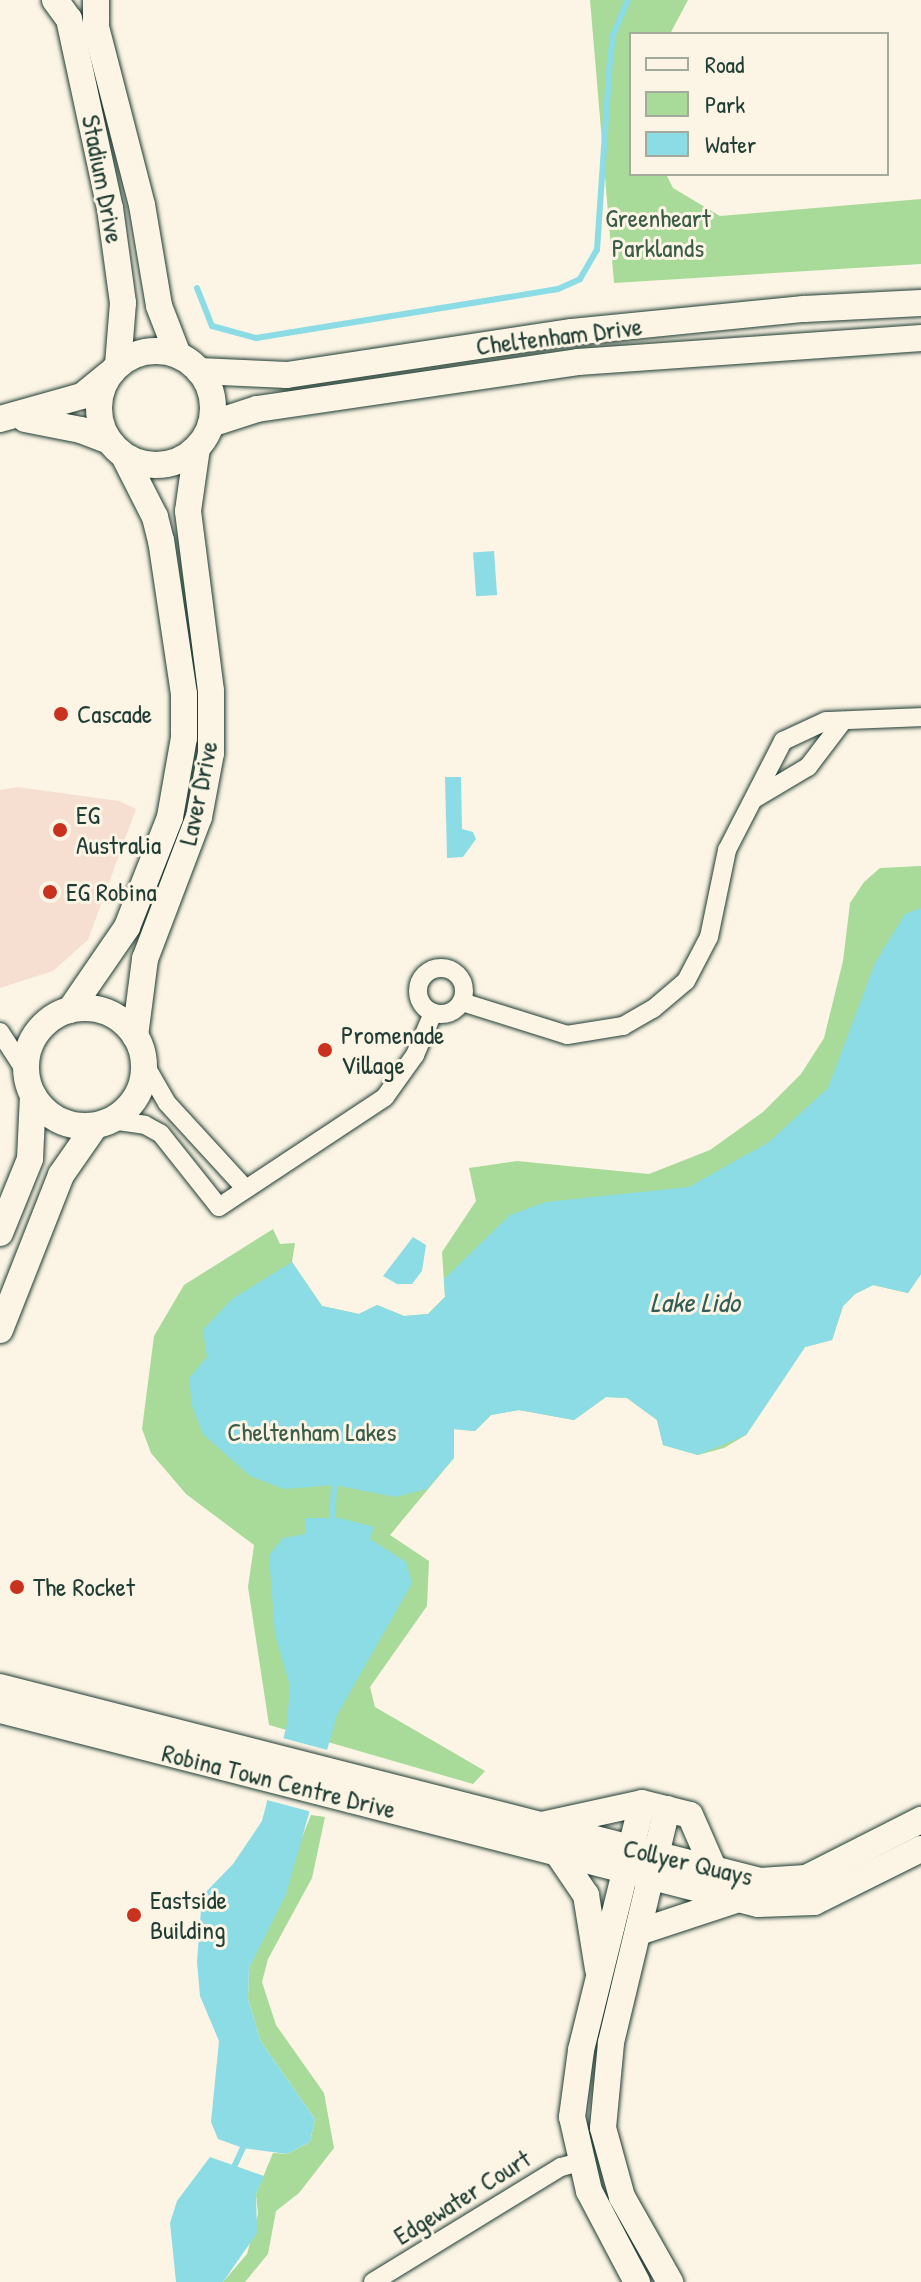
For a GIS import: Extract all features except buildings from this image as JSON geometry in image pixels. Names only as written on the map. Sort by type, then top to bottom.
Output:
[{"type":"street","points":[[58,0],[82,0]]},
{"type":"street","name":"Stadium Drive","points":[[58,0],[69,19],[112,220],[123,303],[114,369]]},
{"type":"street","name":"Stadium Drive","points":[[96,0],[96,27],[142,205],[159,306],[189,363]]},
{"type":"street","name":"Cheltenham Drive","points":[[189,363],[287,375],[572,332],[921,303]]},
{"type":"street","name":"Cheltenham Drive","points":[[211,424],[257,409],[578,362],[921,338]]},
{"type":"street","points":[[147,352],[189,363],[209,387],[211,424],[197,448],[155,465],[81,430],[9,418],[82,396],[114,369],[147,352]]},
{"type":"street","points":[[114,369],[99,407],[116,448]]},
{"type":"street","name":"Laver Drive","points":[[70,1010],[127,927],[170,817],[184,738],[184,694],[161,541],[155,517],[116,448]]},
{"type":"street","name":"Laver Drive","points":[[135,1036],[145,959],[199,817],[211,753],[211,691],[188,511],[197,448]]},
{"type":"street","points":[[462,1002],[567,1035],[623,1026],[653,1009],[686,981],[709,937],[727,850],[783,741],[811,725],[921,717]]},
{"type":"street","points":[[754,799],[808,767],[843,721]]},
{"type":"street","points":[[435,969],[449,969],[461,979],[462,1002],[452,1011],[433,1013],[421,1004],[418,990],[423,977],[435,969]]},
{"type":"street","points":[[0,1233],[30,1159],[31,1044],[40,1029],[70,1010],[107,1012],[135,1036],[144,1063],[167,1103],[245,1188]]},
{"type":"street","points":[[0,1032],[29,1084],[59,1120],[103,1123],[161,1134],[219,1207],[385,1097],[415,1055],[433,1013]]},
{"type":"street","points":[[0,1330],[61,1175],[103,1123],[140,1091],[144,1063]]},
{"type":"street","name":"Robina Town Centre Drive","points":[[0,1687],[558,1854]]},
{"type":"street","name":"Robina Town Centre Drive","points":[[0,1710],[246,1762]]},
{"type":"street","name":"Robina Town Centre Drive","points":[[344,1788],[538,1826]]},
{"type":"street","points":[[538,1826],[655,1806],[690,1815],[715,1872]]},
{"type":"street","points":[[637,2282],[599,2214],[580,2162],[573,2089],[600,1981],[642,1864],[655,1806]]},
{"type":"street","name":"Collyer Quays","points":[[558,1854],[715,1872],[760,1881],[806,1878],[921,1820]]},
{"type":"street","name":"Collyer Quays","points":[[538,1826],[736,1900],[784,1906],[814,1902],[921,1849]]},
{"type":"street","points":[[558,1854],[586,1895],[600,1981]]},
{"type":"street","points":[[642,1864],[639,1932],[611,2043],[603,2128],[622,2197],[670,2282]]},
{"type":"street","points":[[639,1932],[736,1900]]},
{"type":"street","name":"Edgewater Court","points":[[373,2282],[561,2167],[580,2162]]},
{"type":"shaded area","points":[[17,787],[119,801],[136,809],[88,940],[53,971],[0,988],[0,790]]},
{"type":"green space","name":"Greenheart Parklands","points":[[590,0],[688,0],[671,32],[629,32],[629,176],[667,176],[673,188],[720,216],[921,199],[921,264],[614,283]]},
{"type":"green space","name":"Lake Lido","points":[[921,866],[921,1274],[908,1293],[873,1285],[855,1294],[843,1306],[832,1340],[805,1347],[746,1435],[724,1448],[698,1455],[663,1445],[657,1420],[627,1398],[606,1397],[574,1420],[519,1410],[491,1415],[475,1431],[454,1429],[454,1458],[390,1535],[429,1561],[427,1606],[370,1687],[375,1707],[485,1771],[473,1784],[269,1725],[248,1587],[254,1545],[186,1494],[151,1453],[142,1429],[154,1336],[184,1285],[273,1229],[280,1244],[295,1243],[292,1262],[322,1306],[359,1314],[377,1305],[404,1316],[428,1314],[445,1297],[442,1252],[476,1201],[469,1168],[517,1161],[649,1174],[710,1150],[763,1112],[801,1074],[824,1038],[843,961],[850,903],[864,882],[880,868]]},
{"type":"green space","points":[[311,1815],[325,1817],[312,1878],[268,1959],[262,1982],[276,2025],[324,2093],[334,2148],[299,2193],[276,2211],[268,2254],[245,2282],[223,2282],[247,2254],[258,2214],[256,2194],[273,2153],[287,2154],[310,2142],[315,2119],[261,2042],[248,1999],[249,1968]]},
{"type":"water","points":[[494,551],[497,595],[476,596],[473,552]]},
{"type":"water","points":[[445,777],[461,777],[462,829],[473,832],[476,839],[463,857],[447,858]]},
{"type":"water","name":"Lake Lido","points":[[921,908],[921,1274],[908,1293],[873,1285],[855,1294],[843,1306],[832,1340],[805,1347],[746,1435],[698,1455],[663,1445],[657,1420],[627,1398],[606,1397],[574,1420],[519,1410],[491,1415],[475,1431],[453,1429],[454,1458],[427,1489],[395,1497],[334,1485],[284,1489],[250,1476],[203,1434],[192,1406],[189,1378],[207,1357],[203,1330],[232,1299],[292,1262],[322,1306],[359,1314],[377,1305],[404,1316],[428,1314],[445,1297],[444,1279],[510,1215],[546,1202],[689,1187],[769,1142],[828,1088],[875,963],[905,914]]},
{"type":"water","points":[[413,1237],[426,1245],[422,1271],[412,1284],[397,1284],[383,1276]]},
{"type":"water","points":[[305,1518],[340,1518],[374,1527],[370,1539],[406,1562],[412,1583],[337,1715],[286,1894],[249,1968],[248,1999],[261,2042],[315,2119],[310,2142],[287,2154],[243,2148],[218,2139],[211,2122],[219,2041],[200,1996],[197,1962],[202,1896],[233,1864],[262,1821],[287,1724],[290,1686],[275,1634],[269,1555],[283,1538],[305,1534]]},
{"type":"water","points":[[210,2157],[264,2176],[256,2194],[257,2233],[223,2282],[176,2282],[170,2223],[177,2201]]},
{"type":"pier","points":[[279,1737],[333,1751],[317,1813],[262,1799]]},
{"type":"waterway","points":[[197,288],[212,326],[256,338],[558,289],[580,279],[597,250],[613,35],[628,0]]},
{"type":"waterway","points":[[332,1517],[334,1485]]},
{"type":"waterway","points":[[234,2167],[243,2148]]},
{"type":"place","name":"Cascade","points":[[61,714]]},
{"type":"place","name":"EG Australia","points":[[60,830]]},
{"type":"place","name":"EG Robina","points":[[50,892]]},
{"type":"place","name":"Promenade Village","points":[[325,1050]]},
{"type":"place","name":"The Rocket","points":[[17,1587]]},
{"type":"place","name":"Eastside Building","points":[[134,1915]]},
{"type":"park label","name":"Cheltenham Lakes","points":[[312,1432]]}]
